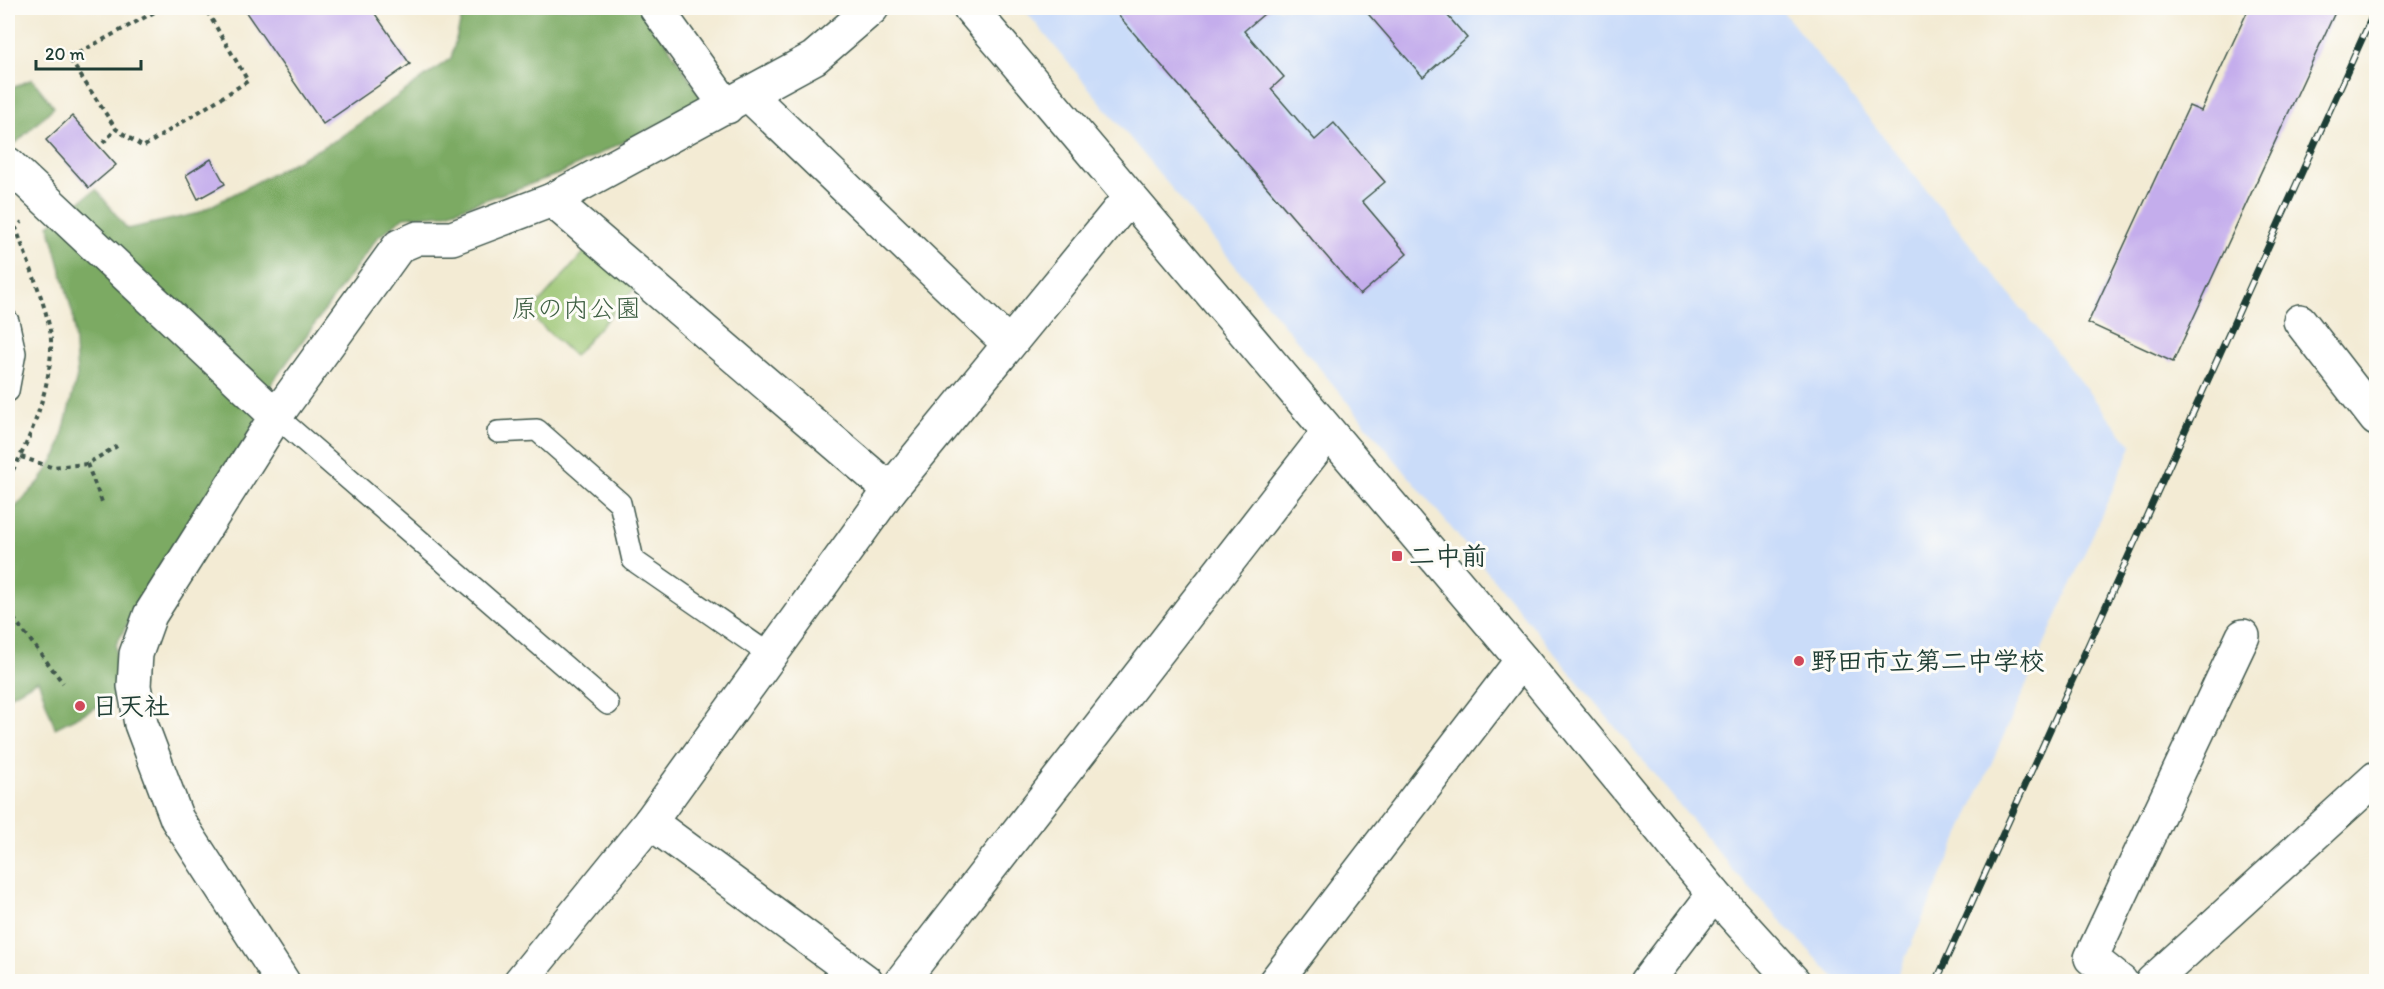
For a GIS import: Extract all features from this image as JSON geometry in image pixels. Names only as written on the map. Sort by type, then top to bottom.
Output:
[{"type":"street","points":[[656,8],[738,101],[1009,344]]},
{"type":"street","points":[[283,981],[177,819],[141,724],[134,686],[136,654],[150,615],[276,416],[399,246],[418,238],[452,238],[552,200],[814,58],[872,8]]},
{"type":"street","points":[[970,8],[1522,660],[1714,894],[1794,981]]},
{"type":"street","points":[[8,164],[276,416]]},
{"type":"street","points":[[520,981],[650,822],[890,490],[1129,198]]},
{"type":"street","points":[[552,200],[890,490]]},
{"type":"street","points":[[2300,321],[2376,419]]},
{"type":"street","points":[[901,981],[1328,433]]},
{"type":"street","points":[[2121,981],[2091,958],[2243,636]]},
{"type":"street","points":[[1275,981],[1522,660]]},
{"type":"street","points":[[2152,981],[2376,781]]},
{"type":"street","points":[[650,822],[867,981]]},
{"type":"street","points":[[1647,981],[1714,894]]},
{"type":"lane","points":[[8,321],[15,353],[8,391]]},
{"type":"lane","points":[[276,416],[608,704]]},
{"type":"lane","points":[[498,432],[537,430],[620,503],[633,560],[770,655]]},
{"type":"path","points":[[162,8],[69,58],[116,129],[143,147],[248,81],[205,8]]},
{"type":"path","points":[[103,142],[116,129]]},
{"type":"path","points":[[21,457],[51,467],[87,465],[117,446]]},
{"type":"path","points":[[87,465],[102,502]]},
{"type":"path","points":[[8,611],[63,683]]},
{"type":"shaded area","name":"野田市立第二中学校","points":[[1023,8],[1780,8],[2132,446],[1895,981],[1838,981],[1737,875]]},
{"type":"green space","points":[[470,8],[644,8],[700,95],[698,105],[559,174],[444,214],[404,217],[377,238],[272,383],[251,433],[162,562],[116,645],[117,697],[55,728],[38,680],[8,697],[8,515],[40,481],[58,453],[77,376],[73,315],[49,225],[96,189],[127,229],[196,214],[336,140],[451,58],[463,12]]},
{"type":"green space","points":[[32,79],[54,107],[16,143],[8,143],[8,90]]},
{"type":"green space","name":"原の内公園","points":[[589,247],[635,288],[574,356],[529,314]]},
{"type":"building","points":[[243,8],[371,8],[410,64],[323,124]]},
{"type":"building","points":[[1112,8],[1271,8],[1244,31],[1284,77],[1271,89],[1315,140],[1334,123],[1385,182],[1362,201],[1407,254],[1360,295]]},
{"type":"building","points":[[1363,8],[1441,8],[1467,38],[1423,77]]},
{"type":"building","points":[[2249,8],[2337,8],[2173,362],[2088,323],[2189,106],[2201,111]]},
{"type":"building","points":[[72,116],[116,165],[89,188],[46,140]]},
{"type":"building","points":[[211,159],[225,184],[198,199],[186,175]]},
{"type":"railway","points":[[1936,982],[2376,8]]},
{"type":"place","name":"二中前","points":[[1397,556]]},
{"type":"place","name":"野田市立第二中学校","points":[[1799,661]]},
{"type":"place","name":"日天社","points":[[80,706]]}]
